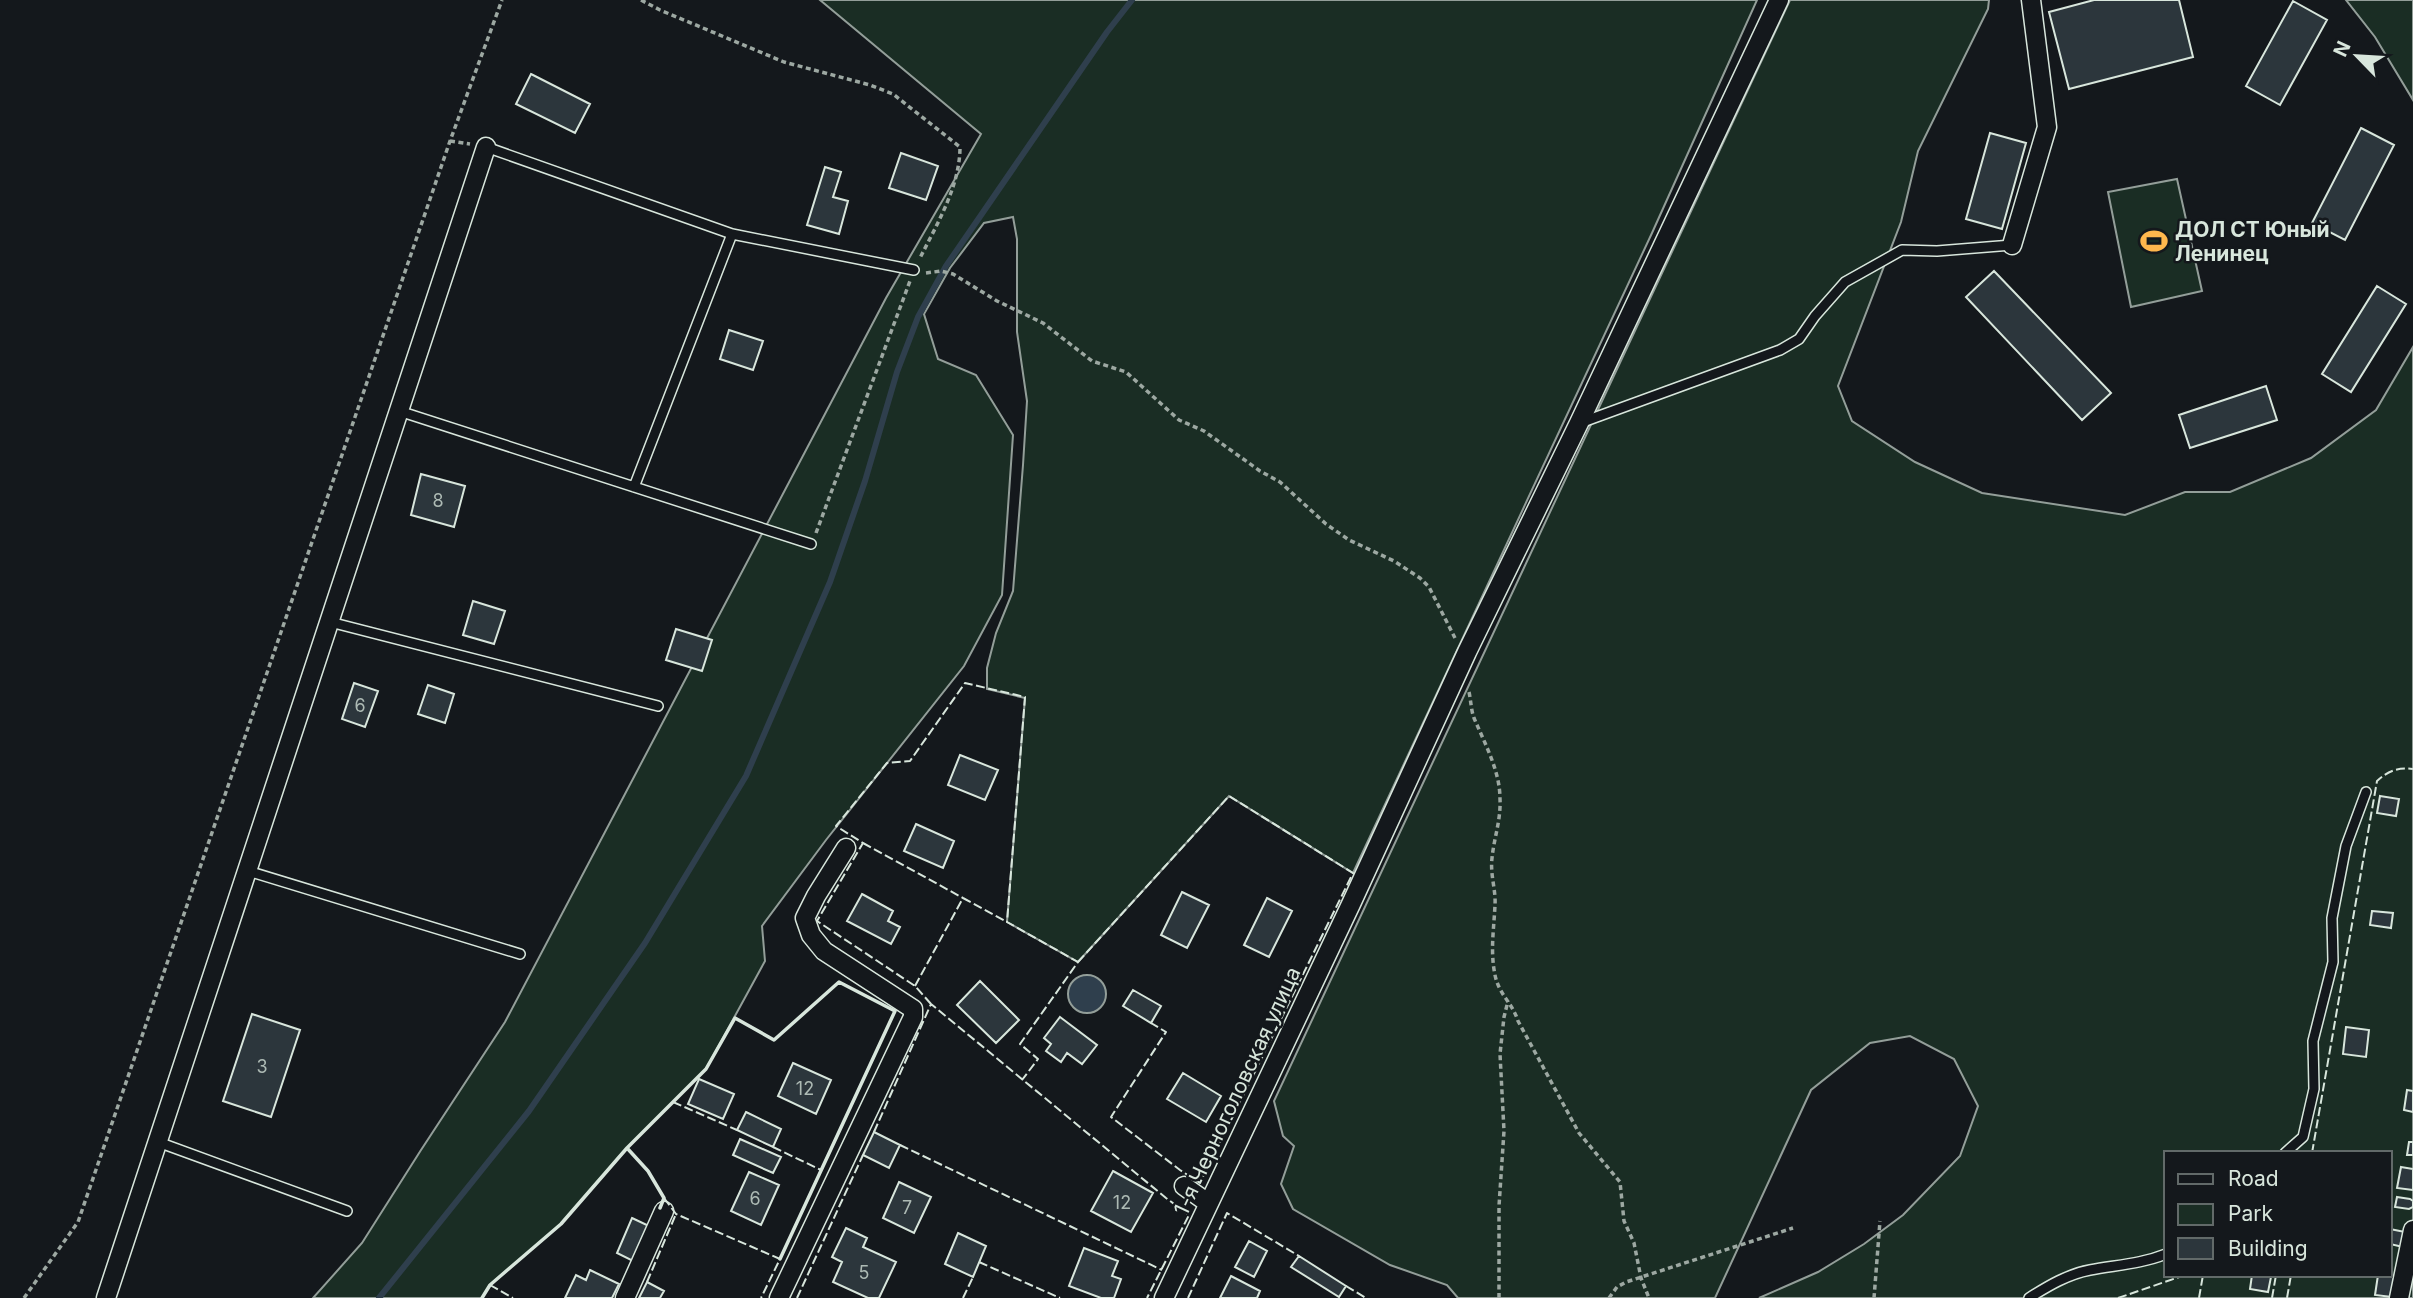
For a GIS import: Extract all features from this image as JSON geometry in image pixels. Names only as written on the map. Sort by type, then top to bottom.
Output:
[{"type":"street","name":"1-я Черноголовская улица","points":[[1164,1298],[1467,652],[1579,423],[1779,0]]},
{"type":"street","points":[[2012,245],[2047,127],[2031,0]]},
{"type":"street","points":[[106,1298],[486,147]]},
{"type":"street","points":[[779,1298],[913,1017],[913,1009],[824,951],[811,935],[805,918],[846,848]]},
{"type":"street","points":[[1184,1186],[1208,1203]]},
{"type":"street","points":[[625,1298],[664,1211]]},
{"type":"street","points":[[2399,1298],[2413,1230]]},
{"type":"lane","points":[[486,147],[732,234],[914,270]]},
{"type":"lane","points":[[634,486],[732,234]]},
{"type":"lane","points":[[1579,423],[1780,351],[1799,339],[1845,282],[1902,250],[2012,245]]},
{"type":"lane","points":[[399,411],[811,544]]},
{"type":"lane","points":[[330,622],[658,706]]},
{"type":"lane","points":[[2287,1151],[2303,1137],[2314,1089],[2313,1041],[2333,962],[2332,918],[2346,846],[2366,792]]},
{"type":"lane","points":[[248,871],[520,954]]},
{"type":"lane","points":[[158,1142],[346,1211]]},
{"type":"lane","points":[[2029,1298],[2052,1283],[2087,1270],[2143,1263],[2164,1255]]},
{"type":"path","points":[[24,1298],[78,1222],[450,141],[502,0]]},
{"type":"path","points":[[641,0],[691,24],[784,62],[870,85],[893,94],[960,147],[960,161],[950,196],[914,270],[811,544]]},
{"type":"path","points":[[914,270],[920,273],[941,271],[953,274],[997,301],[1043,323],[1092,360],[1126,372],[1179,420],[1203,430],[1280,482],[1326,524],[1349,540],[1394,561],[1420,578],[1429,587],[1454,635],[1467,652]]},
{"type":"path","points":[[1467,687],[1474,718],[1497,778],[1500,799],[1491,883],[1495,903],[1492,927],[1494,972],[1499,992],[1508,1001],[1579,1133],[1620,1182],[1623,1221],[1634,1243],[1641,1278],[1649,1298]]},
{"type":"path","points":[[1499,1298],[1499,1206],[1504,1131],[1500,1054],[1508,1001]]},
{"type":"path","points":[[1874,1298],[1880,1221]]},
{"type":"path","points":[[1609,1298],[1617,1287],[1793,1228]]},
{"type":"green space","points":[[820,0],[1757,0],[1652,233],[1353,873],[1229,796],[1078,962],[1007,922],[1025,698],[987,689],[987,668],[996,633],[1013,591],[1027,401],[1017,332],[1017,239],[1013,217],[984,223],[950,268],[924,314],[938,359],[976,375],[1013,435],[1002,595],[964,666],[826,840],[762,926],[765,961],[706,1069],[627,1148],[561,1224],[490,1285],[482,1298],[313,1298],[362,1243],[505,1022],[886,298],[981,134]]},
{"type":"green space","points":[[1790,0],[1989,0],[1988,9],[1918,151],[1901,222],[1838,386],[1852,421],[1915,462],[1982,493],[2125,515],[2185,492],[2230,492],[2311,458],[2376,410],[2413,347],[2413,1298],[1759,1298],[1818,1272],[1864,1244],[1903,1215],[1960,1156],[1978,1106],[1954,1059],[1910,1036],[1870,1043],[1811,1090],[1715,1298],[1458,1298],[1447,1285],[1390,1265],[1293,1209],[1281,1184],[1294,1146],[1283,1136],[1274,1101]]},
{"type":"green space","points":[[2346,0],[2413,0],[2413,100],[2375,37]]},
{"type":"green space","name":"ДОЛ СТ Юный Ленинец","points":[[2177,179],[2202,291],[2131,307],[2108,192]]},
{"type":"water","points":[[1087,975],[1100,981],[1106,994],[1100,1007],[1087,1013],[1074,1007],[1068,994],[1074,981]]},
{"type":"building","points":[[2094,0],[2179,0],[2193,57],[2069,89],[2049,12]]},
{"type":"building","points":[[2293,1],[2327,20],[2280,105],[2246,86]]},
{"type":"building","points":[[531,74],[590,104],[575,133],[516,104]]},
{"type":"building","points":[[2361,128],[2394,145],[2345,240],[2312,223]]},
{"type":"building","points":[[1990,133],[2026,143],[2002,229],[1966,219]]},
{"type":"building","points":[[901,153],[938,166],[926,200],[889,188]]},
{"type":"building","points":[[825,167],[841,172],[833,197],[848,201],[839,234],[807,225]]},
{"type":"building","points":[[1994,271],[2111,393],[2082,420],[1966,297]]},
{"type":"building","points":[[2377,286],[2406,304],[2351,392],[2322,374]]},
{"type":"building","points":[[729,330],[763,341],[753,370],[720,359]]},
{"type":"building","points":[[2266,386],[2277,420],[2190,448],[2179,415]]},
{"type":"building","points":[[421,474],[465,486],[454,527],[411,515]]},
{"type":"building","points":[[473,601],[505,611],[494,644],[463,635]]},
{"type":"building","points":[[676,629],[712,640],[702,671],[666,660]]},
{"type":"building","points":[[354,683],[378,691],[365,727],[342,719]]},
{"type":"building","points":[[428,685],[454,694],[445,723],[418,714]]},
{"type":"building","points":[[960,755],[998,770],[985,800],[948,785]]},
{"type":"building","points":[[2380,796],[2399,799],[2396,816],[2377,813]]},
{"type":"building","points":[[916,824],[954,841],[943,868],[904,851]]},
{"type":"building","points":[[1182,892],[1209,905],[1187,948],[1161,935]]},
{"type":"building","points":[[862,894],[893,911],[888,921],[900,927],[891,944],[847,921]]},
{"type":"building","points":[[1267,898],[1292,911],[1269,957],[1244,945]]},
{"type":"building","points":[[2372,911],[2393,913],[2391,928],[2370,925]]},
{"type":"building","points":[[980,981],[1019,1020],[996,1043],[957,1005]]},
{"type":"building","points":[[1133,990],[1161,1006],[1151,1023],[1123,1006]]},
{"type":"building","points":[[252,1014],[300,1030],[271,1117],[223,1101]]},
{"type":"building","points":[[1060,1017],[1097,1045],[1082,1064],[1067,1053],[1061,1062],[1046,1051],[1051,1044],[1044,1038]]},
{"type":"building","points":[[2346,1027],[2369,1030],[2366,1057],[2343,1054]]},
{"type":"building","points":[[793,1063],[831,1080],[816,1114],[778,1096]]},
{"type":"building","points":[[1183,1073],[1221,1096],[1206,1122],[1167,1099]]},
{"type":"building","points":[[699,1079],[734,1094],[723,1119],[688,1104]]},
{"type":"building","points":[[2407,1090],[2413,1091],[2413,1112],[2404,1110]]},
{"type":"building","points":[[746,1112],[781,1129],[773,1147],[737,1130]]},
{"type":"building","points":[[874,1132],[900,1145],[889,1168],[863,1155]]},
{"type":"building","points":[[740,1139],[781,1157],[773,1173],[733,1155]]},
{"type":"building","points":[[2409,1142],[2413,1142],[2413,1155],[2407,1155]]},
{"type":"building","points":[[2401,1167],[2413,1169],[2413,1190],[2397,1188]]},
{"type":"building","points":[[1113,1171],[1153,1193],[1131,1232],[1091,1211]]},
{"type":"building","points":[[749,1172],[779,1185],[761,1225],[731,1211]]},
{"type":"building","points":[[899,1182],[931,1197],[914,1233],[883,1218]]},
{"type":"building","points":[[2397,1197],[2410,1199],[2413,1201],[2413,1207],[2395,1207]]},
{"type":"building","points":[[632,1218],[649,1226],[633,1261],[617,1253]]},
{"type":"building","points":[[846,1228],[867,1238],[863,1247],[896,1262],[879,1298],[868,1298],[833,1282],[842,1262],[832,1257]]},
{"type":"building","points":[[2392,1229],[2405,1232],[2403,1247],[2392,1244]]},
{"type":"building","points":[[958,1233],[986,1246],[973,1277],[945,1264]]},
{"type":"building","points":[[1249,1241],[1267,1251],[1254,1277],[1235,1267]]},
{"type":"building","points":[[1084,1248],[1118,1261],[1112,1276],[1121,1279],[1114,1298],[1101,1298],[1069,1286]]},
{"type":"building","points":[[1299,1256],[1346,1286],[1339,1297],[1291,1267]]},
{"type":"building","points":[[590,1270],[619,1284],[612,1298],[565,1298],[576,1275],[586,1280]]},
{"type":"building","points":[[1231,1276],[1260,1291],[1257,1298],[1220,1298]]},
{"type":"building","points":[[2396,1276],[2392,1297],[2375,1295],[2378,1277]]},
{"type":"building","points":[[2252,1277],[2271,1277],[2268,1292],[2250,1289]]},
{"type":"building","points":[[647,1282],[664,1291],[660,1298],[639,1298]]},
{"type":"waterway","points":[[379,1298],[529,1111],[645,943],[746,776],[830,582],[865,481],[897,372],[918,317],[946,266],[1107,32],[1132,0]]},
{"type":"fence","points":[[931,1004],[915,986],[817,921],[863,843],[836,826],[887,763],[910,761],[965,683],[1025,697],[1007,922],[1078,962],[1020,1044],[1038,1059],[1022,1080]]},
{"type":"fence","points":[[2312,1151],[2377,781],[2394,771],[2413,769]]},
{"type":"fence","points":[[1078,962],[1229,796],[1353,873],[1200,1183],[1111,1117],[1166,1032],[1151,1023]]},
{"type":"fence","points":[[863,843],[963,898]]},
{"type":"fence","points":[[915,986],[963,898],[1007,922]]},
{"type":"fence","points":[[874,1132],[931,1004],[1189,1215],[1147,1298]]},
{"type":"fence","points":[[673,1102],[737,1130]]},
{"type":"fence","points":[[900,1145],[1162,1270]]},
{"type":"fence","points":[[773,1147],[821,1170]]},
{"type":"fence","points":[[797,1298],[863,1155]]},
{"type":"fence","points":[[664,1198],[676,1214],[780,1259],[761,1298]]},
{"type":"fence","points":[[1188,1298],[1227,1213],[1299,1256]]},
{"type":"fence","points":[[647,1282],[676,1214]]},
{"type":"fence","points":[[979,1262],[1060,1298]]},
{"type":"fence","points":[[963,1298],[973,1277]]},
{"type":"fence","points":[[2118,1298],[2179,1277]]},
{"type":"fence","points":[[2199,1298],[2203,1277]]},
{"type":"fence","points":[[2272,1298],[2276,1277]]},
{"type":"fence","points":[[2287,1298],[2291,1277]]},
{"type":"fence","points":[[490,1285],[513,1298]]},
{"type":"fence","points":[[1346,1286],[1366,1298]]},
{"type":"wall","points":[[482,1298],[490,1285],[561,1224],[627,1148],[706,1069],[735,1018],[774,1040],[839,982],[895,1011],[780,1259]]},
{"type":"wall","points":[[627,1148],[648,1171],[664,1198],[660,1208]]},
{"type":"place","name":"ДОЛ СТ Юный Ленинец","points":[[2154,241]]}]
